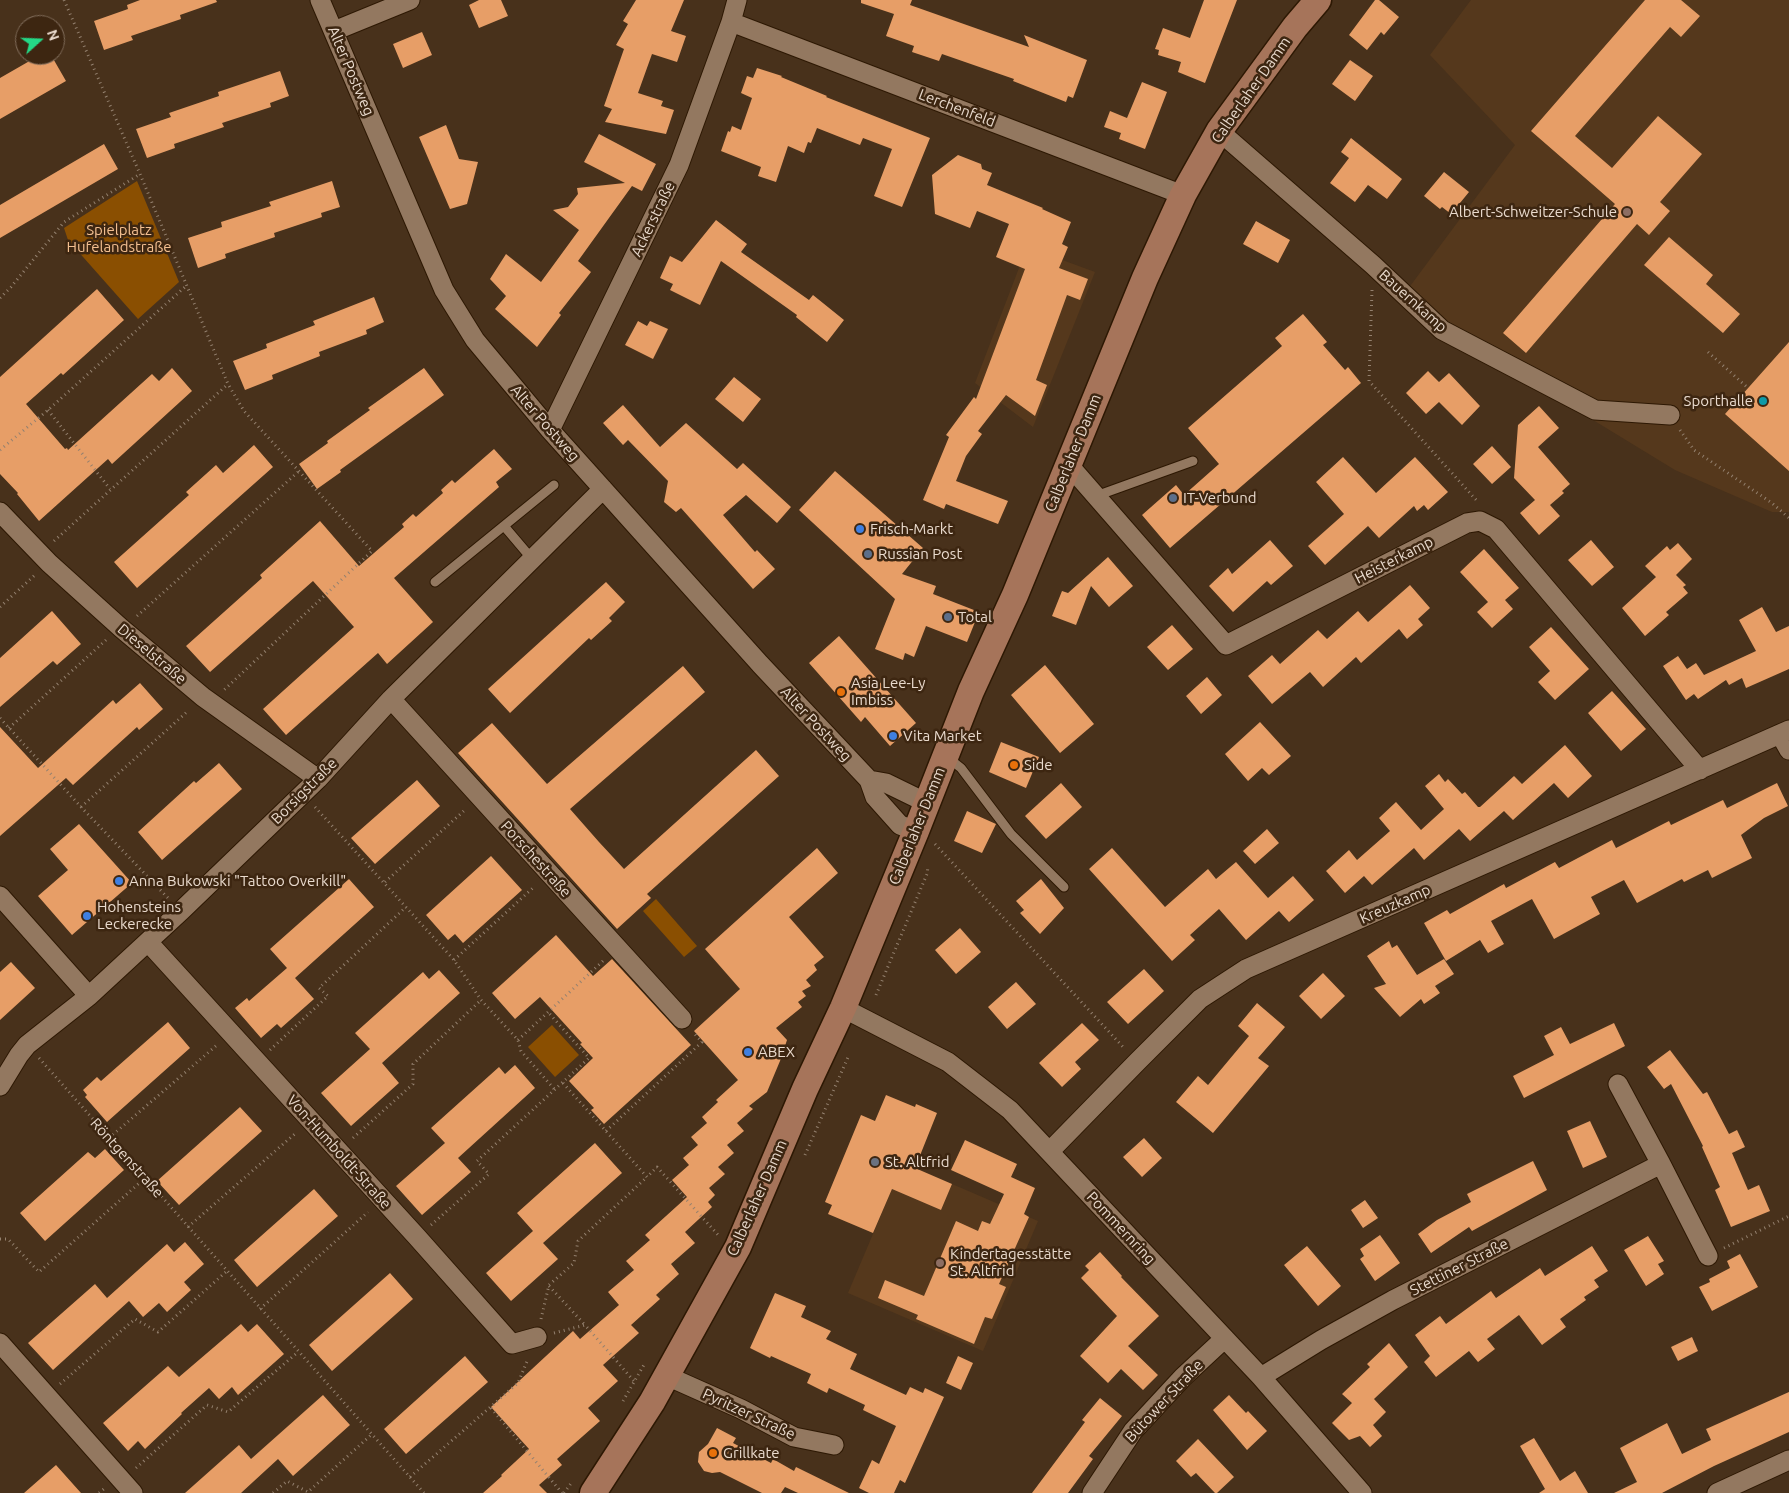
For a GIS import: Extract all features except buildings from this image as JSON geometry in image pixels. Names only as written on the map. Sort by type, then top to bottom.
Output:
[{"type":"street","name":"Alter Postweg","points":[[320,0],[444,290],[475,340],[550,430],[760,664],[869,780],[875,797],[900,825],[916,832]]},
{"type":"street","points":[[334,31],[410,0]]},
{"type":"street","name":"Ackerstraße","points":[[550,430],[679,165],[738,0]]},
{"type":"street","name":"Calberlaher Damm","points":[[584,1485],[652,1402],[667,1376],[723,1242],[805,1089],[843,1008],[916,832],[971,691],[1015,595],[1145,278],[1183,195],[1219,131],[1318,0]]},
{"type":"street","name":"Lerchenfeld","points":[[731,22],[1183,195]]},
{"type":"street","name":"Bauernkamp","points":[[1219,131],[1373,265],[1442,330],[1595,410],[1670,415]]},
{"type":"street","name":"Heisterkamp","points":[[1068,464],[1226,644],[1467,524],[1480,521]]},
{"type":"street","name":"Borsigstraße","points":[[0,1086],[19,1055],[28,1045],[89,996],[148,942],[318,779],[391,699],[603,489]]},
{"type":"street","name":"Dieselstraße","points":[[0,512],[44,558],[121,628],[207,700],[318,779]]},
{"type":"street","points":[[1480,521],[1496,529],[1700,770]]},
{"type":"street","name":"Porschestraße","points":[[391,699],[682,1019]]},
{"type":"street","name":"Kreuzkamp","points":[[1050,1152],[1200,1000],[1246,969],[1700,770],[1786,738]]},
{"type":"street","points":[[869,780],[886,783],[927,803]]},
{"type":"street","points":[[0,896],[89,996]]},
{"type":"street","name":"Von-Humboldt-Straße","points":[[148,942],[512,1344],[537,1337]]},
{"type":"street","name":"Pommernring","points":[[843,1008],[948,1062],[1010,1110],[1050,1152],[1080,1192],[1261,1377],[1362,1493]]},
{"type":"street","points":[[1618,1084],[1708,1256]]},
{"type":"street","name":"Stettiner Straße","points":[[1261,1377],[1392,1300],[1660,1164]]},
{"type":"street","name":"Bütower Straße","points":[[1092,1493],[1133,1431],[1184,1377],[1224,1339]]},
{"type":"street","points":[[0,1343],[127,1486]]},
{"type":"street","name":"Pyritzer Straße","points":[[667,1376],[794,1437],[834,1445]]},
{"type":"street","points":[[1717,1493],[1789,1460]]},
{"type":"lane","points":[[1096,496],[1193,461]]},
{"type":"lane","points":[[436,582],[554,485]]},
{"type":"lane","points":[[504,526],[532,559]]},
{"type":"lane","points":[[945,756],[961,768],[1011,834],[1064,887]]},
{"type":"path","points":[[64,0],[140,174],[228,384],[244,411],[372,551],[207,700],[81,807]]},
{"type":"path","points":[[0,298],[12,287],[64,222],[140,174]]},
{"type":"path","points":[[1373,265],[1368,381],[1479,503],[1480,521]]},
{"type":"path","points":[[0,450],[48,410],[186,286]]},
{"type":"path","points":[[1708,352],[1748,388]]},
{"type":"path","points":[[0,607],[44,558],[110,490],[228,384]]},
{"type":"path","points":[[48,410],[110,490]]},
{"type":"path","points":[[1670,415],[1694,450],[1772,503],[1789,518]]},
{"type":"path","points":[[9,728],[298,472]]},
{"type":"path","points":[[0,718],[81,807],[181,911]]},
{"type":"path","points":[[303,793],[454,960],[481,1000],[518,1040],[520,1052],[555,1090]]},
{"type":"path","points":[[385,882],[480,797]]},
{"type":"path","points":[[916,832],[932,840],[942,850],[1137,1062]]},
{"type":"path","points":[[454,960],[549,873]]},
{"type":"path","points":[[257,1062],[328,996],[319,988],[406,906]]},
{"type":"path","points":[[518,1040],[617,948]]},
{"type":"path","points":[[338,1151],[413,1084],[413,1064],[481,1000]]},
{"type":"path","points":[[417,1237],[489,1174],[477,1161],[589,1058],[548,1012]]},
{"type":"path","points":[[606,1131],[702,1042],[682,1019]]},
{"type":"path","points":[[109,1138],[231,1033]]},
{"type":"path","name":"Röntgenstraße","points":[[28,1045],[424,1493]]},
{"type":"path","points":[[563,1083],[647,1176]]},
{"type":"path","points":[[188,1227],[310,1120]]},
{"type":"path","points":[[410,1477],[518,1383],[537,1337],[549,1285],[574,1263],[578,1241],[657,1167],[723,1242]]},
{"type":"path","points":[[0,1239],[8,1239],[39,1272],[145,1178]]},
{"type":"path","points":[[260,1309],[382,1200]]},
{"type":"path","points":[[1708,1256],[1789,1216]]},
{"type":"path","points":[[47,1396],[135,1319],[158,1332],[227,1271]]},
{"type":"path","points":[[549,1285],[652,1402]]},
{"type":"path","points":[[537,1337],[585,1326]]},
{"type":"path","points":[[127,1486],[207,1405],[228,1412],[298,1352]]},
{"type":"path","points":[[620,1406],[649,1356]]},
{"type":"path","points":[[491,1408],[563,1493],[584,1485]]},
{"type":"path","points":[[273,1493],[287,1481],[308,1492],[371,1435]]},
{"type":"shaded area","name":"Albert-Schweitzer-Schule","points":[[1471,0],[1789,0],[1789,512],[1772,512],[1675,470],[1521,376],[1402,297],[1515,145],[1430,55]]},
{"type":"shaded area","points":[[1027,247],[1095,272],[1033,427],[975,383]]},
{"type":"shaded area","name":"Kindertagesstätte St. Altfrid","points":[[952,1184],[1038,1221],[983,1351],[848,1293],[892,1189],[941,1210]]},
{"type":"green space","name":"Spielplatz Hufelandstraße","points":[[137,181],[179,282],[138,319],[68,240],[64,228]]},
{"type":"green space","points":[[656,899],[697,946],[684,957],[643,911]]},
{"type":"green space","points":[[552,1025],[579,1055],[555,1077],[528,1047]]},
{"type":"place","name":"Albert-Schweitzer-Schule","points":[[1627,212]]},
{"type":"place","name":"Sporthalle","points":[[1763,401]]},
{"type":"place","name":"IT-Verbund","points":[[1173,498]]},
{"type":"place","name":"Frisch-Markt","points":[[860,529]]},
{"type":"place","name":"Russian Post","points":[[868,554]]},
{"type":"place","name":"Total","points":[[948,617]]},
{"type":"place","name":"Asia Lee-Ly Imbiss","points":[[841,692]]},
{"type":"place","name":"Vita Market","points":[[893,736]]},
{"type":"place","name":"Side","points":[[1014,765]]},
{"type":"place","name":"Anna Bukowski \"Tattoo Overkill\"","points":[[119,881]]},
{"type":"place","name":"Hohensteins Leckerecke","points":[[87,916]]},
{"type":"place","name":"ABEX","points":[[748,1052]]},
{"type":"place","name":"St. Altfrid","points":[[875,1162]]},
{"type":"place","name":"Kindertagesstätte St. Altfrid","points":[[940,1263]]},
{"type":"place","name":"Grillkate","points":[[713,1453]]}]
